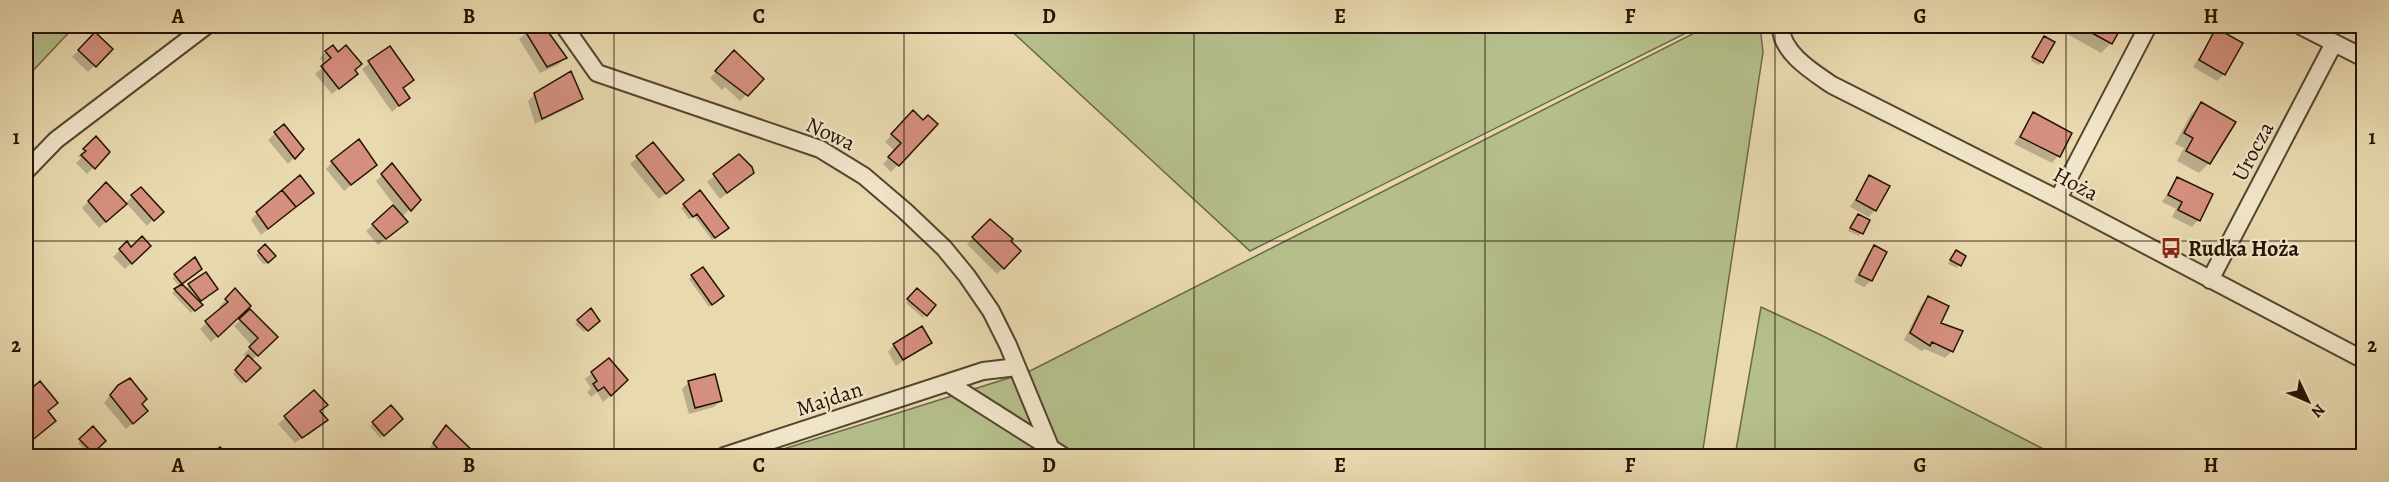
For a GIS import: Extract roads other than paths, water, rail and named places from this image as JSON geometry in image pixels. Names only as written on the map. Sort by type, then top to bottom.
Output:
[{"type":"street","points":[[26,171],[56,140],[206,26]]},
{"type":"street","name":"Nowa","points":[[564,26],[597,73],[820,149],[864,176],[925,229],[968,276],[991,311],[1057,453]]},
{"type":"street","points":[[2058,199],[2148,26]]},
{"type":"street","points":[[2301,26],[2364,58]]},
{"type":"street","name":"Hoża","points":[[1781,29],[1798,62],[1832,85],[2058,199],[2364,360]]},
{"type":"street","name":"Urocza","points":[[2210,280],[2334,43]]},
{"type":"street","name":"Majdan","points":[[724,456],[983,371],[1017,367]]},
{"type":"street","points":[[948,382],[1057,453]]},
{"type":"railway","points":[[26,43],[43,26]]},
{"type":"place","name":"Rudka Hoża","points":[[2171,248]]}]
